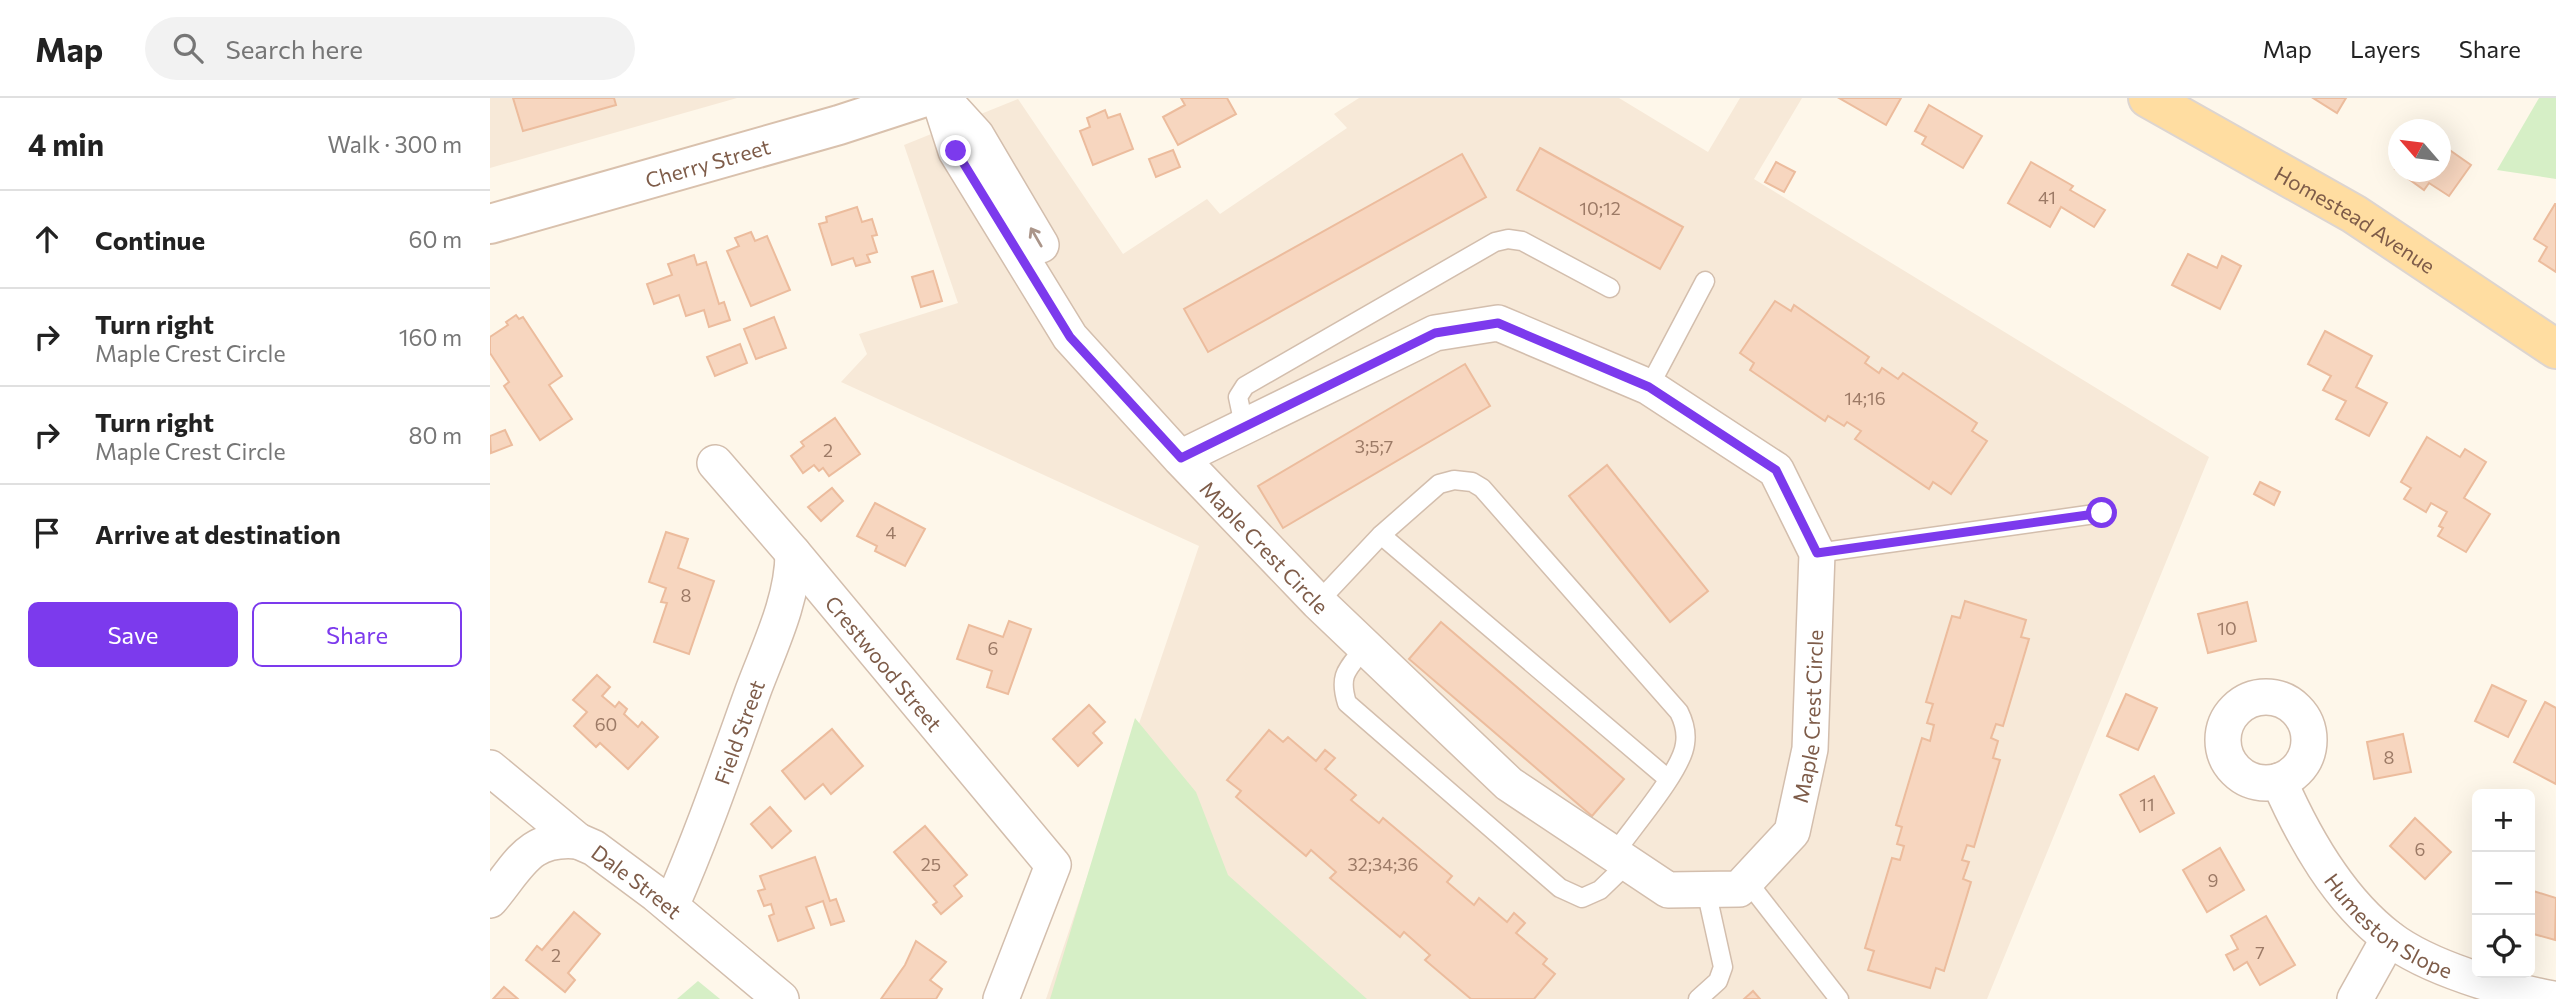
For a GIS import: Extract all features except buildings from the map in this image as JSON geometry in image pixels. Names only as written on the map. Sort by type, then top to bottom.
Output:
[{"type":"main road","name":"Homestead Avenue","points":[[2148,98],[2354,215],[2556,349]]},
{"type":"street","name":"Cherry Street","points":[[490,224],[839,125],[922,98]]},
{"type":"street","name":"Maple Crest Circle","points":[[941,98],[976,135],[1087,323],[1181,458],[1318,602],[1508,784],[1668,890],[1740,889],[1792,832],[1810,748],[1817,553],[1776,470],[1649,387],[1498,323],[1435,333],[1181,458]]},
{"type":"street","name":"Crestwood Street","points":[[715,463],[1053,865],[1001,999]]},
{"type":"street","name":"Field Street","points":[[671,906],[715,797],[777,626],[793,566],[793,553]]},
{"type":"street","name":"Dale Street","points":[[490,768],[578,842],[594,848],[671,906],[781,999]]},
{"type":"street","name":"Humeston Slope","points":[[2279,781],[2295,816],[2327,870],[2355,908],[2389,938],[2462,974],[2513,991],[2553,999]]},
{"type":"street","points":[[490,900],[529,853],[542,843],[566,840],[578,842]]},
{"type":"street","points":[[2355,999],[2389,938]]},
{"type":"lane","points":[[1244,425],[1238,397],[1245,386],[1495,242],[1508,239],[1522,241],[1609,288]]},
{"type":"lane","points":[[1649,387],[1705,281]]},
{"type":"lane","points":[[1318,602],[1381,536],[1439,484],[1454,480],[1472,482],[1482,488],[1679,712],[1685,725],[1685,745],[1677,767],[1600,890],[1581,898],[1560,888],[1347,704],[1342,688],[1342,676],[1365,647]]},
{"type":"lane","points":[[1817,553],[2102,513]]},
{"type":"lane","points":[[1381,536],[1668,779]]},
{"type":"lane","points":[[1746,881],[1839,999]]},
{"type":"lane","points":[[1699,999],[1718,981],[1723,967],[1706,890]]},
{"type":"shaded area","points":[[490,98],[737,98],[490,168]]},
{"type":"shaded area","points":[[1359,98],[1619,98],[1708,152],[1740,98],[1802,98],[1754,179],[2209,457],[1987,999],[1046,999],[1199,546],[841,382],[867,354],[859,334],[958,303],[904,145],[1018,99],[1123,254],[1207,199],[1220,214],[1347,128],[1334,114]]},
{"type":"green space","points":[[2539,98],[2556,98],[2556,179],[2497,170]]},
{"type":"green space","points":[[1135,718],[1196,792],[1228,875],[1367,999],[1050,999]]},
{"type":"green space","points":[[698,981],[720,999],[677,999]]},
{"type":"route","points":[[956,151],[1070,337],[1181,458],[1435,333],[1498,323],[1649,387],[1776,470],[1817,553],[2102,513]]}]
